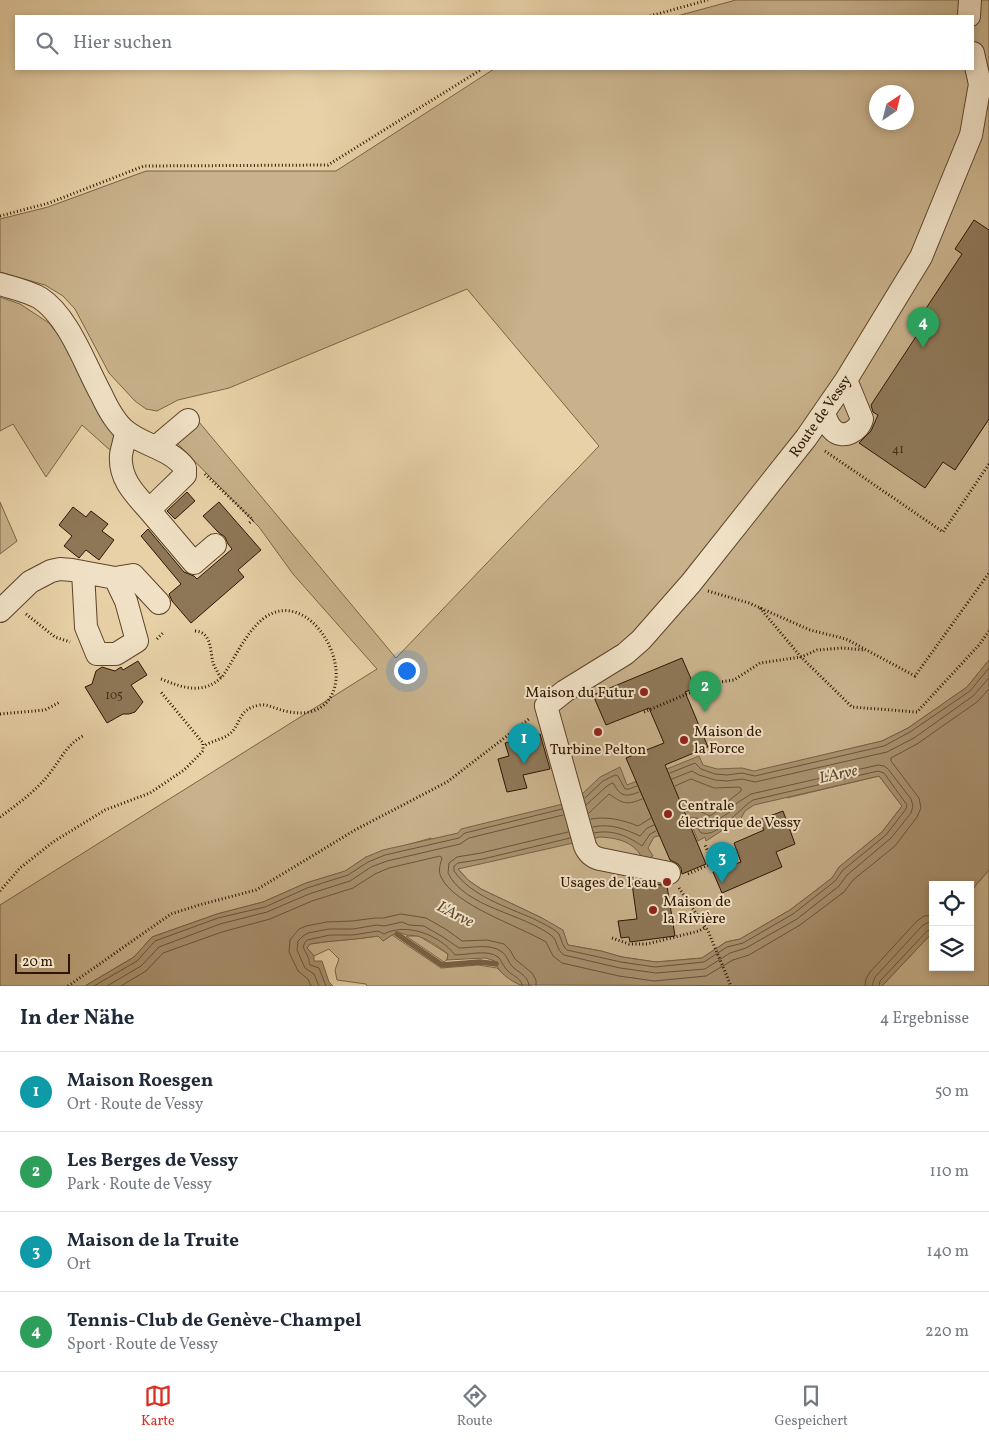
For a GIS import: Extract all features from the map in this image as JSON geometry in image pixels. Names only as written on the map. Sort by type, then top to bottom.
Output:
[{"type":"street","points":[[969,15],[970,0]]},
{"type":"street","name":"Route de Vessy","points":[[546,706],[565,691],[633,648],[691,583],[806,438],[846,380],[922,257],[971,135],[980,84],[974,58]]},
{"type":"street","points":[[0,284],[39,298],[55,312],[66,326],[104,401],[126,432],[156,447],[180,462],[185,468],[185,475],[149,510]]},
{"type":"street","points":[[824,412],[828,424],[834,432],[842,435],[852,432],[861,425],[862,419],[846,380]]},
{"type":"street","points":[[156,447],[188,420]]},
{"type":"street","points":[[126,432],[121,458],[124,475],[130,489],[194,563],[215,545]]},
{"type":"street","points":[[5,605],[30,582],[51,571],[60,569],[115,578],[133,574],[159,602]]},
{"type":"street","points":[[83,572],[86,627],[97,654],[116,654],[137,641],[126,601],[115,578]]},
{"type":"street","points":[[546,706],[588,852],[596,858],[671,877]]},
{"type":"path","points":[[654,15],[708,0]]},
{"type":"path","points":[[0,216],[49,203],[144,166],[328,165],[480,70]]},
{"type":"path","points":[[806,438],[943,532],[989,464]]},
{"type":"path","points":[[185,475],[192,476],[204,473],[253,520],[249,523]]},
{"type":"path","points":[[214,489],[218,485]]},
{"type":"path","points":[[691,583],[710,593],[760,608],[810,630],[846,639],[915,676],[989,573]]},
{"type":"path","points":[[5,605],[55,637],[77,643],[92,642]]},
{"type":"path","points":[[760,608],[801,657],[852,707],[917,712],[979,645],[989,631]]},
{"type":"path","points":[[161,679],[185,688],[197,689],[206,687],[221,678],[254,627],[272,613],[287,611],[303,616],[322,630],[330,644],[336,677],[332,693],[326,703],[306,713],[289,712],[265,705],[256,706],[243,713],[233,730],[227,735],[204,746]]},
{"type":"path","points":[[195,631],[201,632],[208,639],[213,664],[221,678]]},
{"type":"path","points":[[644,712],[713,683],[737,679],[753,666],[760,663],[801,657],[817,650],[842,648],[867,650]]},
{"type":"path","points":[[0,891],[20,868],[53,842],[105,810],[150,793],[189,766],[203,752],[204,746],[160,691]]},
{"type":"path","points":[[0,714],[45,710],[60,702]]},
{"type":"path","points":[[68,986],[171,914],[256,890],[355,830],[447,782],[546,706]]},
{"type":"path","points":[[0,817],[18,804],[45,779],[69,746],[83,736]]},
{"type":"path","points":[[705,845],[713,863],[671,877],[707,929],[731,986]]},
{"type":"path","points":[[612,938],[629,944],[647,944],[707,929]]},
{"type":"shaded area","points":[[736,0],[989,0],[989,660],[967,687],[908,728],[882,741],[778,766],[787,798],[879,776],[902,806],[882,832],[839,867],[832,878],[790,910],[740,939],[726,942],[702,958],[656,962],[622,957],[568,945],[542,918],[481,889],[468,880],[431,838],[366,857],[346,871],[306,883],[263,902],[217,914],[152,937],[134,957],[85,986],[0,986],[0,905],[377,669],[293,574],[259,527],[174,440],[199,422],[396,658],[599,446],[467,289],[229,388],[178,400],[157,411],[146,409],[135,401],[109,373],[75,309],[63,296],[45,285],[0,272],[0,219],[48,207],[146,171],[336,171],[492,70],[974,70],[974,15],[681,15]]},
{"type":"shaded area","points":[[0,297],[20,304],[49,323],[63,341],[115,429],[111,451],[82,425],[46,477],[13,424],[0,431]]},
{"type":"shaded area","points":[[0,502],[17,541],[0,554]]},
{"type":"shaded area","points":[[989,870],[989,986],[882,986],[929,936],[929,971],[974,971],[974,887]]},
{"type":"shaded area","points":[[392,935],[441,968],[478,965],[497,968],[520,985],[531,984],[531,986],[367,986],[366,984],[337,980],[335,970],[339,959],[329,949],[314,956],[307,948],[310,944],[378,936],[383,941]]},
{"type":"shaded area","points":[[406,936],[419,936],[448,954],[447,960],[444,962]]},
{"type":"water","name":"L'Arve","points":[[989,660],[989,870],[974,887],[974,881],[929,881],[929,936],[882,986],[520,985],[502,973],[495,961],[485,958],[447,960],[448,954],[431,942],[418,936],[401,933],[392,935],[383,941],[378,936],[310,944],[307,948],[314,956],[314,961],[322,961],[329,982],[333,986],[85,986],[134,957],[152,937],[217,914],[263,902],[306,883],[345,871],[366,857],[383,850],[458,833],[461,829],[567,803],[579,797],[600,777],[620,767],[627,785],[699,756],[703,765],[717,769],[742,768],[754,771],[882,741],[908,728],[967,687]],"holes":[[[879,776],[902,806],[882,832],[839,867],[832,878],[790,910],[740,939],[726,942],[702,958],[656,962],[622,957],[568,945],[563,930],[481,889],[468,880],[458,869],[600,837],[626,842],[636,849],[644,861],[653,856],[648,848],[654,837],[693,828],[698,841],[705,837],[706,841],[735,822],[739,822],[745,811],[754,805]]]},
{"type":"building","points":[[974,220],[989,230],[989,419],[955,470],[943,462],[925,488],[859,443],[871,431],[878,415],[873,412],[871,405],[919,332],[913,328],[962,254],[955,249]]},
{"type":"building","points":[[187,492],[195,501],[175,519],[167,511]]},
{"type":"building","points":[[219,502],[261,550],[238,570],[244,577],[191,623],[172,601],[169,594],[181,584],[141,536],[148,529],[184,572],[197,579],[232,549],[225,537],[203,516]]},
{"type":"building","points":[[73,507],[86,517],[91,511],[108,524],[102,531],[114,540],[99,560],[86,550],[79,558],[64,546],[72,536],[59,525]]},
{"type":"building","points":[[682,658],[695,688],[685,692],[708,747],[665,765],[706,864],[682,874],[678,864],[670,860],[626,758],[664,743],[649,708],[606,725],[593,695]]},
{"type":"building","points":[[138,661],[147,675],[131,685],[143,702],[135,712],[123,714],[107,723],[85,687],[92,684],[96,671],[102,667],[115,671],[121,667],[123,670]]},
{"type":"building","points":[[540,734],[550,769],[523,775],[527,788],[507,792],[498,759],[509,756],[505,743]]},
{"type":"building","points":[[783,811],[795,844],[776,852],[782,867],[722,893],[713,872],[741,862],[734,843],[764,830],[759,820]]},
{"type":"building","name":"Maison de la Rivière","points":[[646,882],[667,886],[675,936],[630,942],[629,937],[621,938],[618,921],[637,919],[632,884]]},
{"type":"waterway","points":[[397,934],[442,965],[480,962],[496,964]]},
{"type":"place","name":"Tennis-Club de Genève-Champel","points":[[923,348]]},
{"type":"place","name":"Maison du Futur","points":[[644,692]]},
{"type":"place","name":"Les Berges de Vessy","points":[[705,712]]},
{"type":"place","name":"Turbine Pelton","points":[[598,732]]},
{"type":"place","name":"Maison de la Force","points":[[684,740]]},
{"type":"place","name":"Maison Roesgen","points":[[524,764]]},
{"type":"place","name":"Centrale électrique de Vessy","points":[[668,814]]},
{"type":"place","name":"Usages de l'eau","points":[[667,882]]},
{"type":"place","name":"Maison de la Truite","points":[[722,883]]},
{"type":"place","name":"Maison de la Rivière","points":[[653,910]]}]
